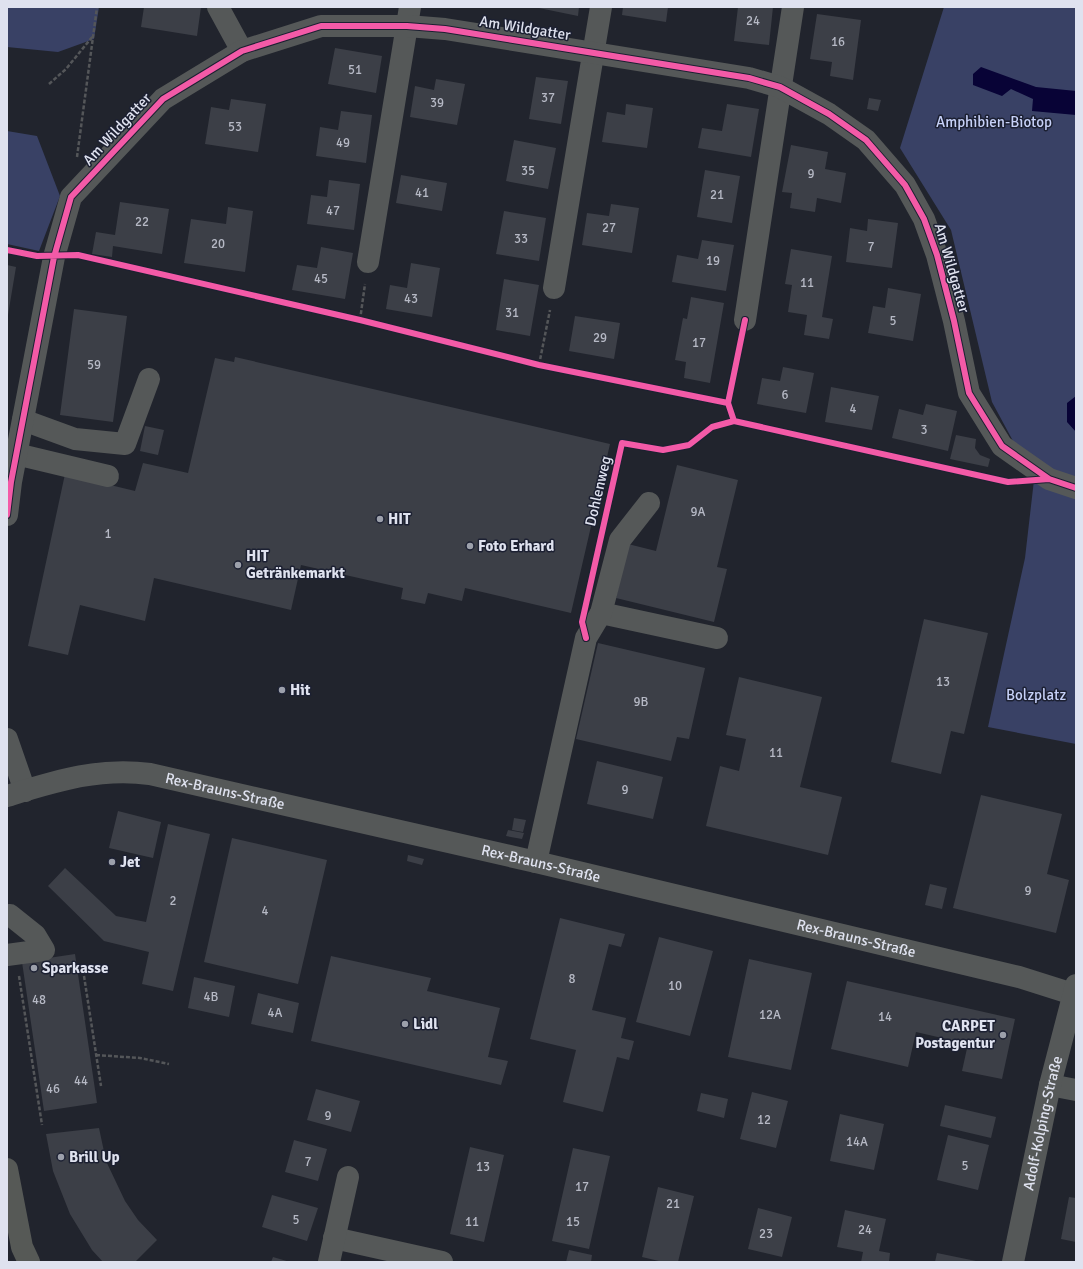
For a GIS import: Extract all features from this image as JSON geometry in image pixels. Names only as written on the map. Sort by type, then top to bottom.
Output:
[{"type":"main road","points":[[7,1169],[22,1247],[29,1262]]},
{"type":"street","points":[[218,7],[242,50]]},
{"type":"street","points":[[554,288],[601,7]]},
{"type":"street","points":[[745,320],[793,7]]},
{"type":"street","points":[[368,262],[408,16]]},
{"type":"street","name":"Am Wildgatter","points":[[7,515],[16,454],[54,257],[71,197],[163,99],[242,50],[321,26],[408,16],[446,29],[750,78],[780,88],[828,114],[866,140],[905,185],[924,219],[937,255],[954,321],[969,392],[1002,446],[1048,479],[1076,488]]},
{"type":"street","points":[[23,420],[75,439],[125,444],[149,378]]},
{"type":"street","points":[[16,454],[108,476]]},
{"type":"street","points":[[536,862],[586,638],[601,613],[620,540],[649,503]]},
{"type":"street","points":[[601,613],[717,638]]},
{"type":"street","points":[[7,739],[16,794]]},
{"type":"street","name":"Rex-Brauns-Straße","points":[[16,794],[65,779],[106,772],[127,771],[143,773],[536,862],[1011,975],[1075,992]]},
{"type":"street","points":[[10,914],[35,935],[44,950],[11,954]]},
{"type":"street","name":"Adolf-Kolping-Straße","points":[[1013,1262],[1050,1085],[1075,992]]},
{"type":"street","points":[[1050,1085],[1076,1090]]},
{"type":"street","points":[[329,1262],[348,1177]]},
{"type":"street","points":[[334,1238],[442,1262]]},
{"type":"path","points":[[76,158],[97,7]]},
{"type":"path","points":[[49,84],[66,70],[93,34]]},
{"type":"path","points":[[360,320],[368,262]]},
{"type":"path","points":[[539,365],[554,288]]},
{"type":"path","points":[[11,954],[42,1125]]},
{"type":"path","points":[[84,976],[101,1086]]},
{"type":"path","points":[[96,1055],[140,1058],[168,1064]]},
{"type":"green space","points":[[7,7],[99,7],[94,39],[58,52],[7,47]]},
{"type":"green space","name":"Amphibien-Biotop","points":[[944,7],[1076,7],[1076,744],[988,727],[1025,558],[1034,480],[992,402],[951,230],[900,148]]},
{"type":"green space","points":[[7,131],[37,136],[60,196],[39,251],[7,244]]},
{"type":"shaded area","points":[[981,67],[1036,87],[1076,91],[1076,115],[1032,111],[1033,99],[1011,89],[1002,96],[973,85],[973,74]]},
{"type":"shaded area","points":[[1076,396],[1076,432],[1067,422],[1067,403]]},
{"type":"building","points":[[144,7],[201,7],[197,36],[141,27]]},
{"type":"building","points":[[534,7],[579,7],[578,16]]},
{"type":"building","points":[[623,7],[668,7],[666,22],[622,15]]},
{"type":"building","points":[[738,7],[773,7],[769,45],[734,41]]},
{"type":"building","points":[[817,14],[861,20],[853,80],[830,76],[832,62],[810,59]]},
{"type":"building","points":[[335,48],[382,56],[376,93],[328,84]]},
{"type":"building","points":[[536,77],[568,81],[561,124],[529,119]]},
{"type":"building","points":[[436,79],[465,84],[457,125],[410,117],[415,86],[434,90]]},
{"type":"building","points":[[869,98],[881,100],[878,111],[867,109]]},
{"type":"building","points":[[231,99],[266,104],[258,152],[205,144],[211,107],[229,110]]},
{"type":"building","points":[[626,104],[653,108],[647,148],[602,142],[607,112],[625,115]]},
{"type":"building","points":[[727,104],[759,109],[751,157],[698,148],[702,128],[722,131]]},
{"type":"building","points":[[341,111],[372,115],[366,163],[316,156],[320,127],[338,130]]},
{"type":"building","points":[[514,140],[556,148],[548,189],[506,181]]},
{"type":"building","points":[[791,145],[828,152],[825,169],[846,173],[841,203],[817,198],[815,212],[790,208],[792,193],[782,192]]},
{"type":"building","points":[[705,170],[740,176],[732,223],[697,217]]},
{"type":"building","points":[[401,175],[447,183],[442,211],[396,203]]},
{"type":"building","points":[[329,180],[360,184],[354,230],[307,224],[311,195],[327,197]]},
{"type":"building","points":[[120,202],[169,209],[162,254],[113,246],[112,257],[92,254],[96,232],[115,235]]},
{"type":"building","points":[[611,204],[639,208],[632,253],[582,245],[587,213],[609,216]]},
{"type":"building","points":[[228,207],[253,211],[245,272],[184,263],[191,219],[226,224]]},
{"type":"building","points":[[504,211],[546,218],[539,261],[496,254]]},
{"type":"building","points":[[868,219],[898,223],[892,268],[846,262],[850,228],[867,231]]},
{"type":"building","points":[[702,240],[734,245],[726,291],[672,282],[677,255],[698,259]]},
{"type":"building","points":[[321,247],[353,253],[345,299],[292,290],[297,265],[317,268]]},
{"type":"building","points":[[791,249],[832,256],[822,317],[833,319],[829,339],[804,335],[807,315],[788,312],[792,285],[785,284]]},
{"type":"building","points":[[411,263],[440,268],[432,317],[386,309],[390,285],[407,288]]},
{"type":"building","points":[[7,265],[16,267],[8,315],[7,314]]},
{"type":"building","points":[[504,279],[539,285],[530,336],[496,330]]},
{"type":"building","points":[[888,288],[921,294],[913,341],[868,333],[873,306],[885,308]]},
{"type":"building","points":[[691,297],[724,303],[710,383],[684,378],[686,362],[675,360],[683,318],[687,319]]},
{"type":"building","points":[[74,309],[127,316],[113,422],[60,415]]},
{"type":"building","points":[[575,316],[620,323],[614,359],[569,351]]},
{"type":"building","name":"HIT","points":[[235,357],[610,444],[571,613],[465,588],[462,601],[428,593],[425,604],[401,599],[403,588],[301,565],[291,610],[154,578],[145,621],[80,605],[68,655],[28,646],[65,474],[135,491],[143,463],[188,473],[215,358],[234,362]]},
{"type":"building","points":[[783,367],[814,373],[806,413],[757,404],[762,378],[780,381]]},
{"type":"building","points":[[831,387],[879,396],[872,430],[825,422]]},
{"type":"building","points":[[926,404],[957,411],[948,451],[892,438],[899,409],[923,415]]},
{"type":"building","points":[[145,426],[164,430],[158,455],[140,451]]},
{"type":"building","points":[[956,435],[976,439],[975,448],[980,455],[990,459],[988,467],[950,459]]},
{"type":"building","points":[[677,465],[738,480],[717,567],[727,569],[714,622],[616,598],[628,544],[656,551]]},
{"type":"building","points":[[924,619],[988,633],[964,734],[951,731],[941,774],[891,762]]},
{"type":"building","points":[[598,643],[705,668],[689,739],[677,737],[671,761],[576,739]]},
{"type":"building","points":[[739,677],[822,697],[800,787],[842,797],[828,855],[706,826],[720,766],[739,771],[746,739],[726,735]]},
{"type":"building","points":[[597,761],[663,777],[653,819],[587,804]]},
{"type":"building","points":[[981,795],[1062,814],[1047,874],[1069,880],[1056,933],[953,908]]},
{"type":"building","points":[[118,811],[161,822],[153,858],[109,848]]},
{"type":"building","points":[[514,818],[526,820],[523,832],[512,830]]},
{"type":"building","points":[[168,824],[210,834],[173,991],[142,984],[149,952],[104,941],[48,886],[65,868],[116,916],[146,922]]},
{"type":"building","points":[[508,830],[524,833],[522,839],[506,836]]},
{"type":"building","points":[[232,838],[327,860],[298,984],[204,962]]},
{"type":"building","points":[[408,855],[424,859],[422,865],[407,861]]},
{"type":"building","points":[[930,884],[947,888],[942,909],[925,905]]},
{"type":"building","points":[[560,918],[625,934],[621,947],[609,944],[592,1010],[626,1018],[621,1038],[634,1041],[629,1060],[617,1057],[603,1112],[563,1102],[576,1050],[530,1039]]},
{"type":"building","points":[[659,937],[713,951],[690,1036],[636,1022]]},
{"type":"building","points":[[75,954],[97,1103],[44,1111],[22,962]]},
{"type":"building","name":"Lidl","points":[[331,956],[431,978],[427,991],[500,1008],[488,1057],[508,1061],[501,1085],[311,1041]]},
{"type":"building","points":[[749,959],[812,973],[791,1070],[728,1057]]},
{"type":"building","points":[[194,977],[235,986],[229,1017],[188,1008]]},
{"type":"building","points":[[847,981],[1015,1019],[1002,1079],[962,1071],[968,1044],[916,1032],[908,1067],[831,1049]]},
{"type":"building","points":[[258,993],[299,1003],[293,1033],[251,1024]]},
{"type":"building","points":[[316,1089],[360,1101],[351,1132],[307,1120]]},
{"type":"building","points":[[752,1092],[788,1101],[776,1148],[740,1139]]},
{"type":"building","points":[[701,1093],[728,1099],[724,1118],[697,1111]]},
{"type":"building","points":[[945,1105],[996,1117],[991,1138],[940,1126]]},
{"type":"building","points":[[840,1114],[884,1124],[874,1170],[830,1161]]},
{"type":"building","points":[[99,1128],[106,1161],[125,1201],[138,1220],[157,1240],[135,1262],[103,1262],[92,1250],[70,1214],[53,1171],[46,1134]]},
{"type":"building","points":[[948,1135],[989,1145],[978,1190],[937,1180]]},
{"type":"building","points":[[294,1140],[327,1149],[318,1181],[285,1172]]},
{"type":"building","points":[[470,1147],[504,1155],[484,1242],[450,1234]]},
{"type":"building","points":[[573,1148],[610,1156],[589,1249],[552,1241]]},
{"type":"building","points":[[658,1187],[694,1196],[678,1262],[663,1262],[642,1257]]},
{"type":"building","points":[[272,1195],[318,1208],[307,1241],[262,1227]]},
{"type":"building","points":[[1069,1197],[1076,1198],[1076,1242],[1061,1239]]},
{"type":"building","points":[[758,1208],[792,1217],[782,1257],[748,1249]]},
{"type":"building","points":[[845,1210],[886,1219],[879,1251],[890,1253],[889,1262],[861,1262],[863,1252],[837,1247]]},
{"type":"building","points":[[569,1250],[592,1255],[591,1262],[566,1262]]},
{"type":"building","points":[[937,1253],[976,1261],[976,1262],[935,1262]]},
{"type":"building","points":[[273,1257],[290,1262],[271,1262]]},
{"type":"cycle path","points":[[7,515],[11,482],[54,257],[71,197],[163,99],[242,51],[321,26],[407,26],[445,29],[749,78],[780,87],[829,114],[866,140],[905,185],[924,219],[937,255],[954,321],[969,393],[1002,446],[1049,479],[1076,488]]},
{"type":"cycle path","points":[[7,250],[37,256],[78,255],[360,320],[539,365],[728,403],[734,421],[1008,482],[1049,479]]},
{"type":"cycle path","points":[[728,403],[745,320]]},
{"type":"cycle path","name":"Dohlenweg","points":[[586,638],[582,622],[622,443],[663,450],[689,445],[712,427],[734,421]]},
{"type":"place","name":"HIT","points":[[380,519]]},
{"type":"place","name":"Foto Erhard","points":[[470,546]]},
{"type":"place","name":"HIT Getränkemarkt","points":[[238,565]]},
{"type":"place","name":"Hit","points":[[282,690]]},
{"type":"place","name":"Jet","points":[[112,862]]},
{"type":"place","name":"Sparkasse","points":[[34,968]]},
{"type":"place","name":"Lidl","points":[[405,1024]]},
{"type":"place","name":"CARPET Postagentur","points":[[1003,1035]]},
{"type":"place","name":"Brill Up","points":[[61,1157]]},
{"type":"park label","name":"Bolzplatz","points":[[1036,695]]}]
